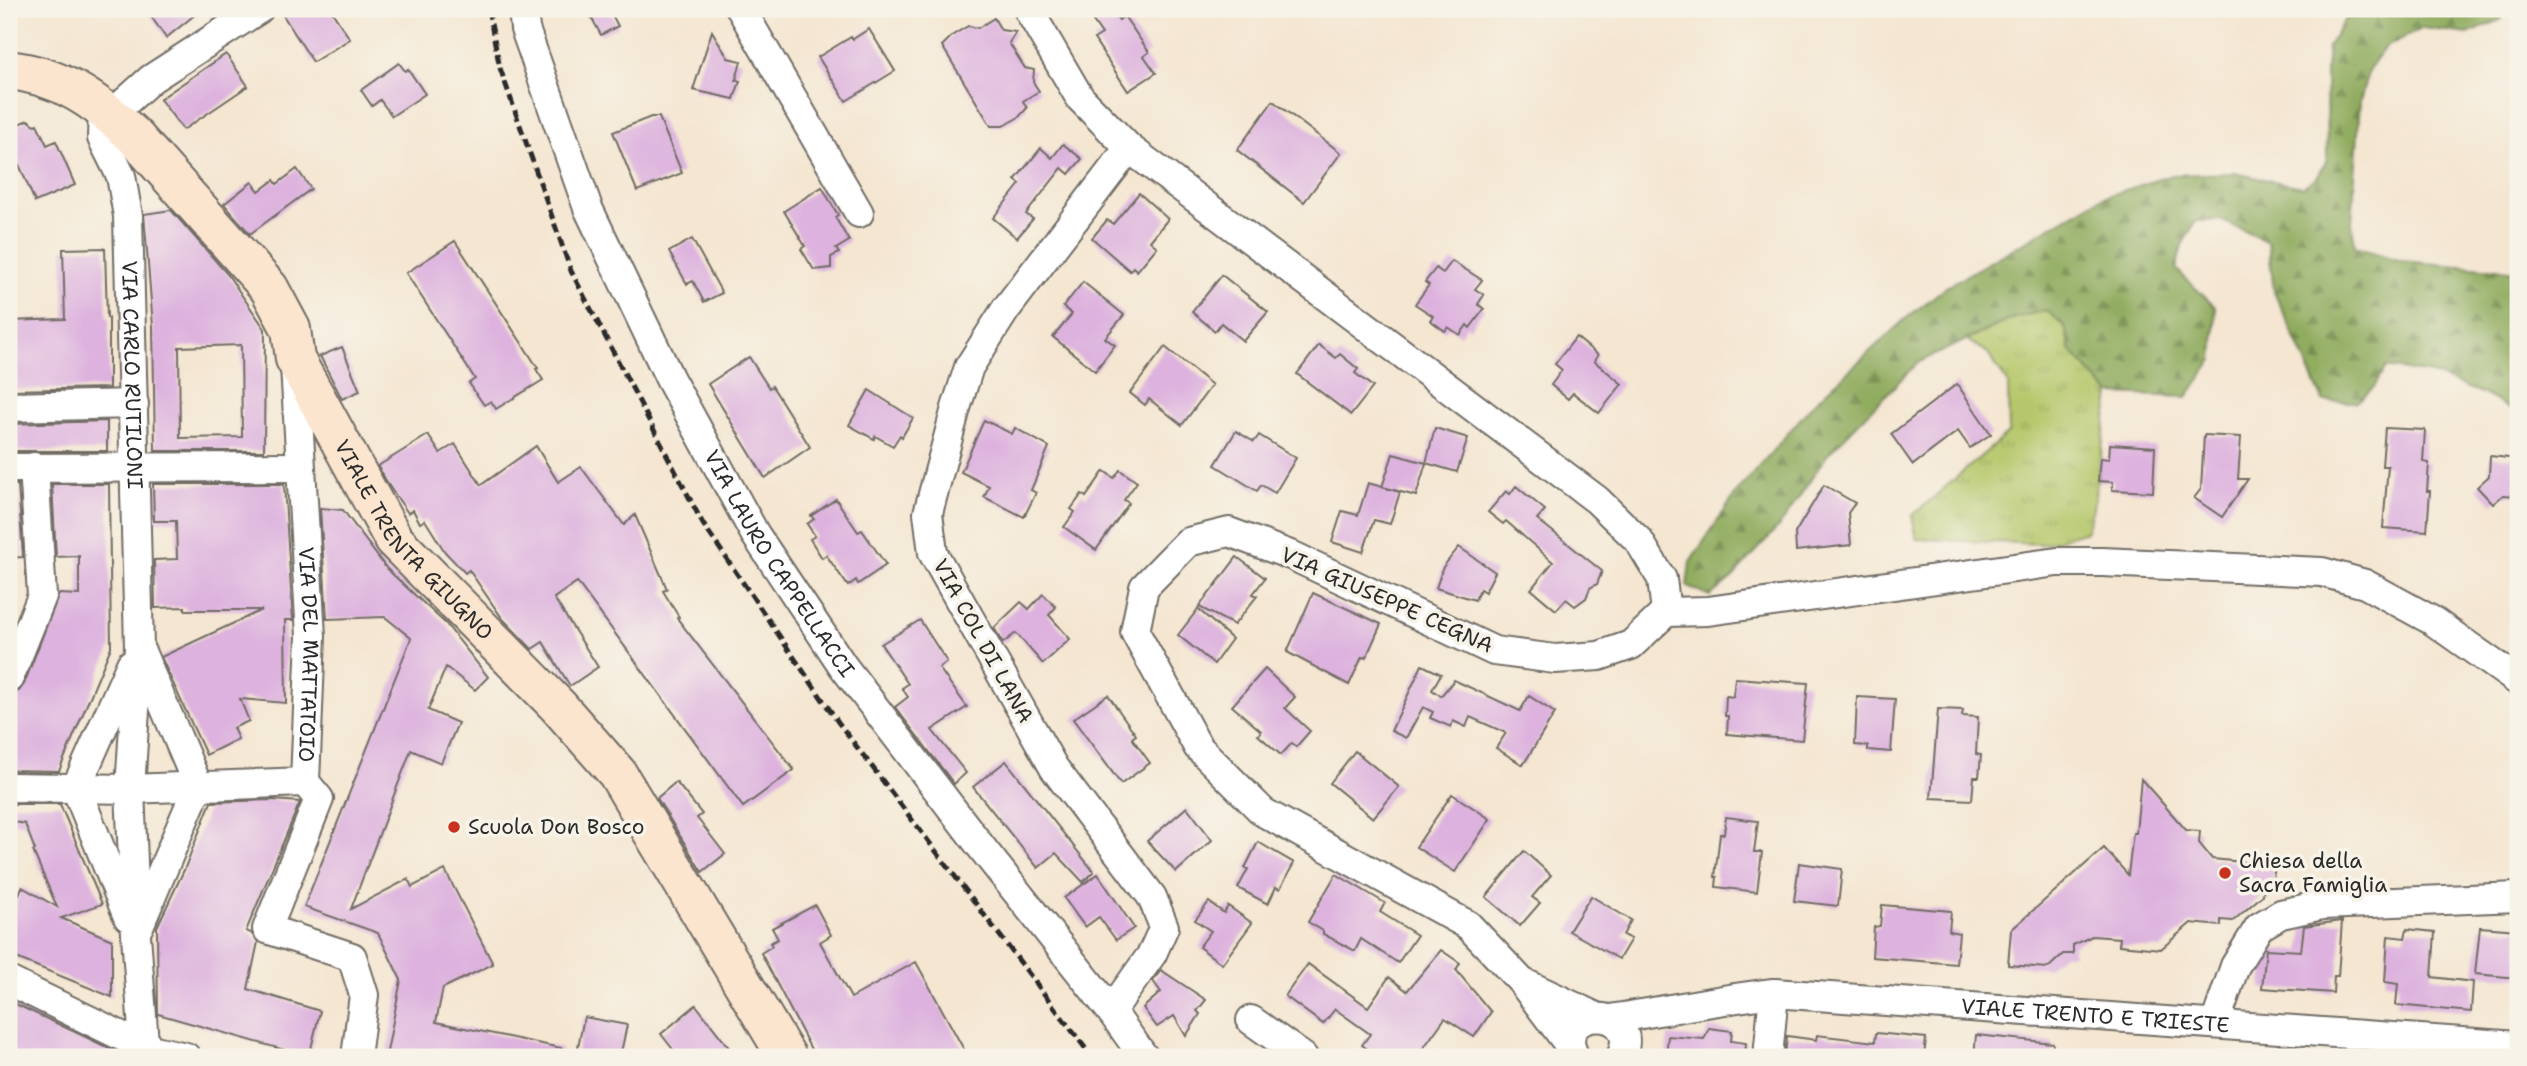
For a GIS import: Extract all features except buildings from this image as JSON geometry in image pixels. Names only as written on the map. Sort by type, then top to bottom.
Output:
[{"type":"street","points":[[107,112],[151,79],[259,9]]},
{"type":"street","name":"VIA LAURO CAPPELLACCI","points":[[523,9],[525,29],[588,208],[670,379],[755,534],[843,666],[1144,1057]]},
{"type":"street","points":[[741,9],[859,213]]},
{"type":"street","points":[[1028,9],[1080,98],[1129,149],[1597,500],[1639,541],[1662,579],[1666,612],[1709,611],[2057,562],[2322,572],[2365,584],[2433,621],[2518,681]]},
{"type":"street","name":"VIALE TRENTA GIUGNO","points":[[9,70],[35,73],[71,88],[107,112],[133,135],[269,288],[291,329],[295,359],[394,540],[558,706],[617,773],[787,1057]]},
{"type":"street","name":"VIA CARLO RUTILONI","points":[[107,112],[102,138],[121,176],[128,216],[139,647],[130,789],[135,935]]},
{"type":"street","name":"VIA COL DI LANA","points":[[1111,1011],[1152,954],[1164,927],[1153,897],[1047,756],[933,553],[928,513],[969,367],[1006,309],[1129,149]]},
{"type":"street","name":"VIA DEL MATTATOIO","points":[[295,359],[311,636],[305,782],[318,799],[267,929],[352,957],[364,995],[356,1057]]},
{"type":"street","points":[[9,407],[134,404]]},
{"type":"street","points":[[9,678],[41,596],[22,467],[300,467]]},
{"type":"street","name":"VIA GIUSEPPE CEGNA","points":[[1573,1051],[1521,981],[1468,925],[1263,812],[1198,747],[1135,632],[1144,587],[1188,542],[1229,532],[1293,556],[1494,651],[1555,659],[1599,656],[1631,645],[1666,612]]},
{"type":"street","points":[[135,935],[198,786],[139,647]]},
{"type":"street","points":[[139,647],[76,788],[135,935],[145,1053]]},
{"type":"street","points":[[9,787],[130,789],[305,782]]},
{"type":"street","points":[[2215,1024],[2235,966],[2259,927],[2281,914],[2322,905],[2518,897]]},
{"type":"street","points":[[9,981],[145,1053],[186,1057]]},
{"type":"street","name":"VIA GIUSEPPE CEGNA","points":[[1521,981],[1612,1034]]},
{"type":"street","points":[[1768,1057],[1774,993]]},
{"type":"street","name":"VIALE TRENTO E TRIESTE","points":[[1612,1034],[1674,1009],[1725,998],[1774,993],[2518,1046]]},
{"type":"street","points":[[1251,1020],[1303,1057]]},
{"type":"street","points":[[1573,1051],[1574,1030],[1579,1023],[1612,1034]]},
{"type":"green space","points":[[2361,9],[2504,9],[2500,20],[2468,34],[2423,28],[2385,47],[2369,69],[2360,101],[2352,223],[2355,247],[2402,261],[2518,271],[2518,413],[2483,394],[2432,374],[2386,367],[2374,387],[2357,402],[2323,401],[2274,291],[2268,242],[2221,220],[2196,221],[2182,245],[2176,269],[2216,308],[2213,360],[2187,397],[2110,394],[2070,350],[2065,326],[2046,310],[2011,319],[1917,363],[1828,454],[1781,524],[1733,577],[1710,596],[1687,586],[1690,562],[1737,492],[1814,403],[1904,320],[1946,287],[2101,198],[2172,175],[2234,173],[2303,187],[2317,177],[2327,160],[2328,46],[2344,21]]},
{"type":"green space","points":[[2046,310],[2066,326],[2070,350],[2110,394],[2093,508],[2086,531],[2045,544],[1917,539],[1912,516],[2009,432],[2008,384],[1988,353],[1967,340],[2011,319]]},
{"type":"railway","points":[[488,9],[500,68],[571,271],[703,524],[838,722],[1092,1057]]},
{"type":"place","name":"Scuola Don Bosco","points":[[454,827]]},
{"type":"place","name":"Chiesa della Sacra Famiglia","points":[[2225,873]]}]
